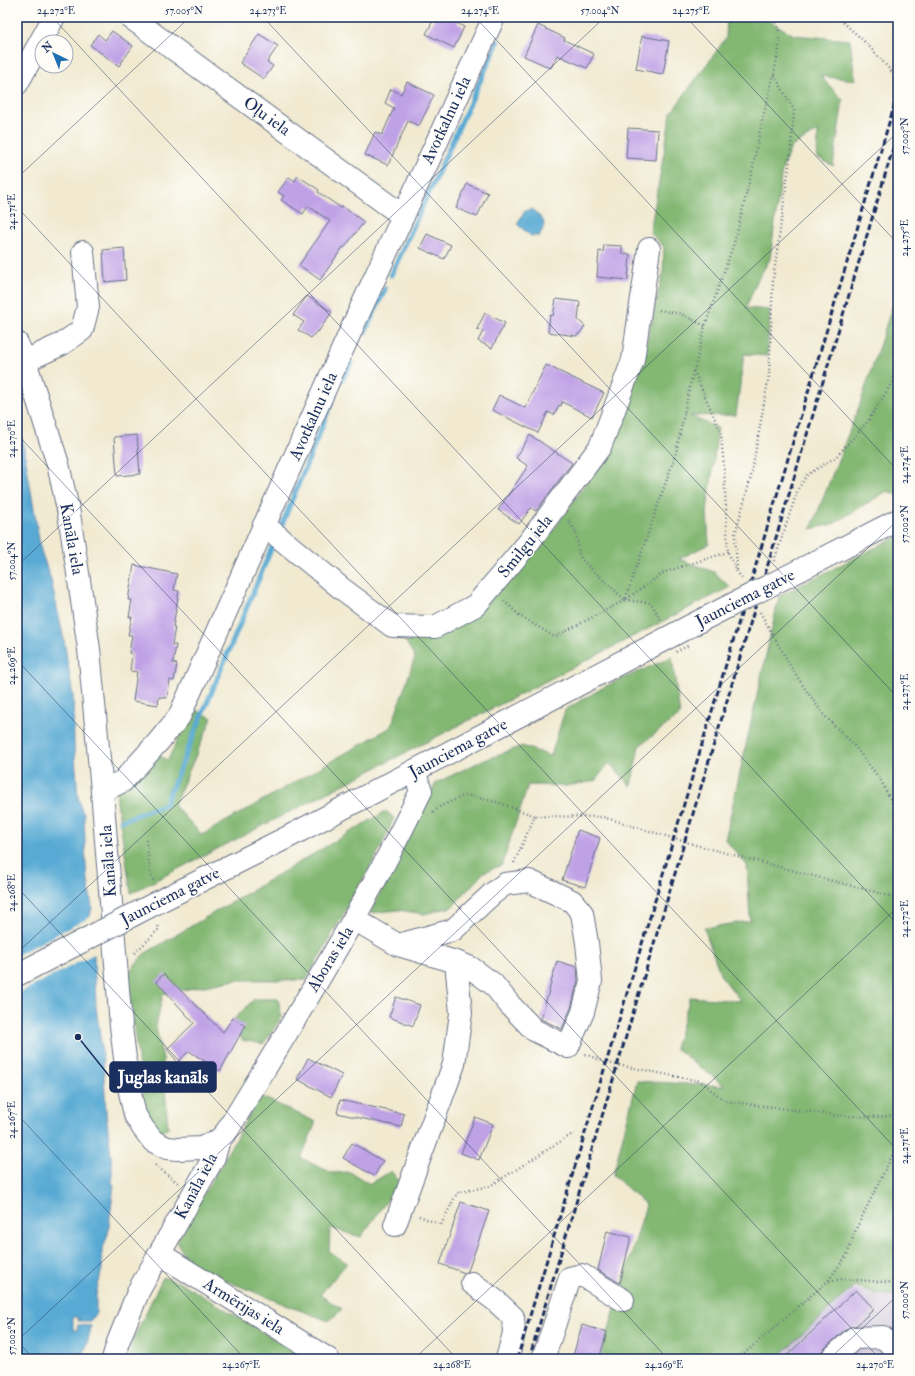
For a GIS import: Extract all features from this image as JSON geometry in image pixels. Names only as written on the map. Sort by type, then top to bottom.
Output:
[{"type":"street","points":[[17,84],[54,17]]},
{"type":"street","name":"Oļu iela","points":[[130,17],[403,216]]},
{"type":"street","name":"Avotkalnu iela","points":[[102,791],[123,781],[159,742],[179,717],[403,216],[494,17]]},
{"type":"street","name":"Smilgu iela","points":[[264,525],[392,626],[434,627],[476,605],[529,542],[600,447],[633,360],[650,249]]},
{"type":"street","points":[[21,352],[62,344],[82,330],[88,307],[83,252]]},
{"type":"street","name":"Kanāla iela","points":[[21,352],[58,464],[69,514],[89,649],[121,1026],[128,1083],[135,1116],[153,1141],[167,1148],[201,1148],[219,1140]]},
{"type":"street","name":"Jaunciema gatve","points":[[17,975],[414,771],[692,625],[898,520]]},
{"type":"street","name":"Aboras iela","points":[[219,1140],[227,1131],[354,919],[407,820],[421,791],[414,771]]},
{"type":"street","points":[[354,919],[398,945],[456,962],[471,968],[493,984],[510,1005],[534,1030],[568,1047],[583,1012],[591,981],[582,913],[572,901],[529,881],[505,884],[453,930],[398,945]]},
{"type":"street","points":[[398,1217],[454,1064],[461,1013],[456,962]]},
{"type":"street","name":"Kanāla iela","points":[[113,1359],[118,1342],[139,1290],[214,1157],[219,1140]]},
{"type":"street","name":"Armērijas iela","points":[[160,1254],[328,1359]]},
{"type":"street","points":[[543,1359],[570,1278],[582,1275],[623,1300]]},
{"type":"street","points":[[472,1283],[496,1301],[513,1317],[514,1333],[508,1359]]},
{"type":"street","points":[[831,1359],[854,1338],[883,1337],[898,1352]]},
{"type":"path","points":[[625,600],[676,453],[705,326],[735,240],[780,48],[779,30],[774,17]]},
{"type":"path","points":[[837,17],[866,43],[891,71],[898,70]]},
{"type":"path","points":[[737,572],[735,534],[752,477],[769,375],[773,280],[790,159],[794,110],[774,74]]},
{"type":"path","points":[[657,310],[681,314],[705,326]]},
{"type":"path","points":[[773,566],[798,490],[807,475],[836,458],[868,421],[890,386],[898,364]]},
{"type":"path","points":[[694,371],[721,433],[728,552],[737,572],[746,582]]},
{"type":"path","points":[[557,505],[576,532],[579,555],[583,561],[625,600],[651,603],[664,626]]},
{"type":"path","points":[[490,588],[520,616],[555,637],[625,600],[665,572],[728,552]]},
{"type":"path","points":[[761,613],[763,606]]},
{"type":"path","points":[[759,608],[792,670],[802,685],[824,714],[852,744],[880,779],[891,800],[898,809]]},
{"type":"path","points":[[407,820],[420,823],[441,806],[466,795],[497,802],[535,816],[603,817],[699,846],[898,898]]},
{"type":"path","points":[[505,884],[535,816]]},
{"type":"path","points":[[133,954],[159,929],[157,902],[150,870],[146,840]]},
{"type":"path","points":[[568,1047],[607,1063],[700,1081],[726,1101],[840,1116],[882,1117],[898,1114]]},
{"type":"path","points":[[398,1217],[441,1224],[457,1193],[490,1186],[574,1133]]},
{"type":"path","points":[[738,1359],[828,1281],[847,1255],[856,1228],[898,1144]]},
{"type":"path","points":[[828,1281],[843,1279],[898,1283]]},
{"type":"shaded area","points":[[848,1287],[878,1294],[898,1295],[898,1359],[771,1359]]},
{"type":"green space","points":[[727,17],[762,17],[794,35],[850,40],[855,80],[820,76],[843,100],[833,166],[817,157],[818,131],[791,147],[782,170],[770,259],[757,281],[746,308],[770,310],[767,356],[744,354],[736,415],[690,416],[718,428],[707,512],[709,544],[679,559],[714,572],[730,587],[131,893],[117,802],[116,775],[146,750],[168,760],[192,708],[212,718],[174,805],[202,835],[391,727],[415,657],[396,626],[483,606],[553,531],[608,451],[642,362],[663,273],[664,247],[650,232],[671,113],[726,38]]},
{"type":"green space","points":[[898,289],[898,495],[887,491],[833,524],[811,529],[860,404]]},
{"type":"green space","points":[[898,536],[898,1295],[878,1294],[854,1286],[776,1359],[600,1359],[646,1205],[613,1175],[637,1081],[725,1086],[675,1048],[690,997],[741,1001],[721,976],[704,928],[750,921],[747,865],[725,840],[779,596]]},
{"type":"green space","points":[[672,657],[680,715],[639,746],[631,786],[609,763],[595,781],[566,786],[528,785],[502,865],[484,872],[452,907],[424,914],[399,910],[370,913],[436,783],[477,763],[522,746],[551,756],[565,710],[604,687]]},
{"type":"green space","points":[[386,811],[394,818],[379,851],[306,980],[235,980],[163,994],[156,1027],[163,1059],[168,1128],[157,1133],[145,1113],[127,974],[144,954]]},
{"type":"green space","points":[[254,999],[278,999],[282,1017],[263,1044],[242,1040],[234,1019]]},
{"type":"green space","points":[[260,1096],[316,1122],[301,1158],[332,1173],[350,1172],[370,1184],[391,1171],[400,1182],[361,1237],[330,1228],[329,1251],[347,1263],[320,1295],[342,1309],[329,1321],[188,1265],[177,1241]]},
{"type":"green space","points":[[163,1277],[183,1284],[307,1359],[128,1359],[133,1340]]},
{"type":"water","points":[[532,209],[542,219],[544,224],[539,236],[531,236],[517,224],[525,211]]},
{"type":"water","points":[[17,428],[22,437],[41,551],[51,580],[64,640],[73,696],[74,742],[78,797],[84,813],[86,866],[92,908],[89,919],[94,957],[96,1006],[103,1059],[106,1112],[112,1165],[112,1183],[114,1185],[108,1234],[102,1251],[102,1269],[96,1295],[96,1313],[91,1321],[78,1321],[78,1317],[73,1317],[73,1330],[77,1330],[78,1325],[91,1326],[83,1359],[17,1359]]},
{"type":"pier","points":[[92,916],[91,919],[96,953],[17,994],[17,955]]},
{"type":"building","points":[[435,17],[460,17],[457,23],[464,27],[454,48],[426,34]]},
{"type":"building","points":[[538,25],[565,38],[564,40],[594,54],[587,68],[557,55],[551,68],[524,56]]},
{"type":"building","points":[[112,31],[133,46],[119,66],[90,45],[98,34],[105,40]]},
{"type":"building","points":[[259,34],[278,46],[267,62],[273,66],[264,79],[240,63]]},
{"type":"building","points":[[642,36],[669,41],[663,74],[636,69]]},
{"type":"building","points":[[407,82],[434,95],[419,126],[408,121],[388,165],[365,155],[375,132],[382,135],[394,108],[385,103],[391,89],[401,94]]},
{"type":"building","points":[[628,128],[658,130],[656,160],[626,158]]},
{"type":"building","points":[[298,176],[319,190],[318,192],[341,208],[342,206],[364,222],[344,248],[343,247],[320,280],[299,265],[330,221],[308,206],[303,214],[281,200],[284,196],[278,192],[289,177],[295,181]]},
{"type":"building","points":[[467,184],[488,193],[477,217],[456,208]]},
{"type":"building","points":[[427,234],[451,245],[444,259],[420,248]]},
{"type":"building","points":[[604,245],[622,246],[622,254],[630,254],[628,280],[597,277],[599,251],[603,252]]},
{"type":"building","points":[[124,248],[126,280],[105,282],[103,250]]},
{"type":"building","points":[[307,296],[332,312],[318,332],[317,331],[311,338],[298,330],[304,322],[293,315]]},
{"type":"building","points":[[556,299],[580,302],[578,320],[585,326],[576,336],[548,332],[550,315],[553,316]]},
{"type":"building","points":[[485,313],[505,323],[492,348],[478,341],[483,331],[477,329]]},
{"type":"building","points":[[546,365],[604,393],[592,417],[562,402],[561,406],[559,405],[554,415],[548,412],[538,433],[492,410],[499,395],[525,408]]},
{"type":"building","points":[[137,435],[140,474],[117,476],[114,437]]},
{"type":"building","points":[[530,435],[572,463],[536,511],[531,508],[519,524],[498,510],[528,466],[516,458]]},
{"type":"building","points":[[134,565],[177,574],[174,590],[179,591],[173,627],[175,627],[172,645],[176,645],[173,663],[177,664],[174,681],[170,680],[167,698],[159,697],[158,705],[133,701],[137,672],[130,671],[132,654],[129,653],[132,635],[128,635],[132,617],[129,617],[132,600],[128,600]]},
{"type":"building","points":[[578,830],[600,838],[585,887],[562,880]]},
{"type":"building","points":[[557,961],[577,967],[578,980],[571,1008],[562,1029],[541,1019]]},
{"type":"building","points":[[164,974],[223,1032],[233,1018],[245,1026],[220,1071],[189,1051],[178,1062],[167,1049],[194,1023],[156,981]]},
{"type":"building","points":[[396,997],[420,1005],[413,1026],[389,1017]]},
{"type":"building","points":[[308,1058],[342,1075],[331,1097],[297,1079]]},
{"type":"building","points":[[340,1100],[404,1114],[401,1127],[337,1113]]},
{"type":"building","points":[[475,1117],[493,1124],[479,1160],[461,1153]]},
{"type":"building","points":[[352,1143],[383,1161],[374,1176],[343,1158]]},
{"type":"building","points":[[461,1202],[489,1211],[468,1271],[465,1273],[440,1264]]},
{"type":"building","points":[[607,1231],[631,1237],[620,1283],[598,1270]]},
{"type":"building","points":[[856,1290],[874,1309],[857,1325],[846,1329],[823,1350],[819,1355],[819,1359],[783,1359]]},
{"type":"building","points":[[582,1325],[607,1332],[599,1359],[572,1359]]},
{"type":"waterway","points":[[391,275],[498,42]]},
{"type":"waterway","points":[[365,332],[385,289]]},
{"type":"waterway","points":[[343,379],[351,363]]},
{"type":"waterway","points":[[281,527],[332,402]]},
{"type":"waterway","points":[[121,821],[165,804],[272,547]]},
{"type":"railway","points":[[517,1359],[898,93]]},
{"type":"railway","points":[[529,1359],[898,132]]},
{"type":"place","name":"Juglas kanāls","points":[[78,1037]]}]
